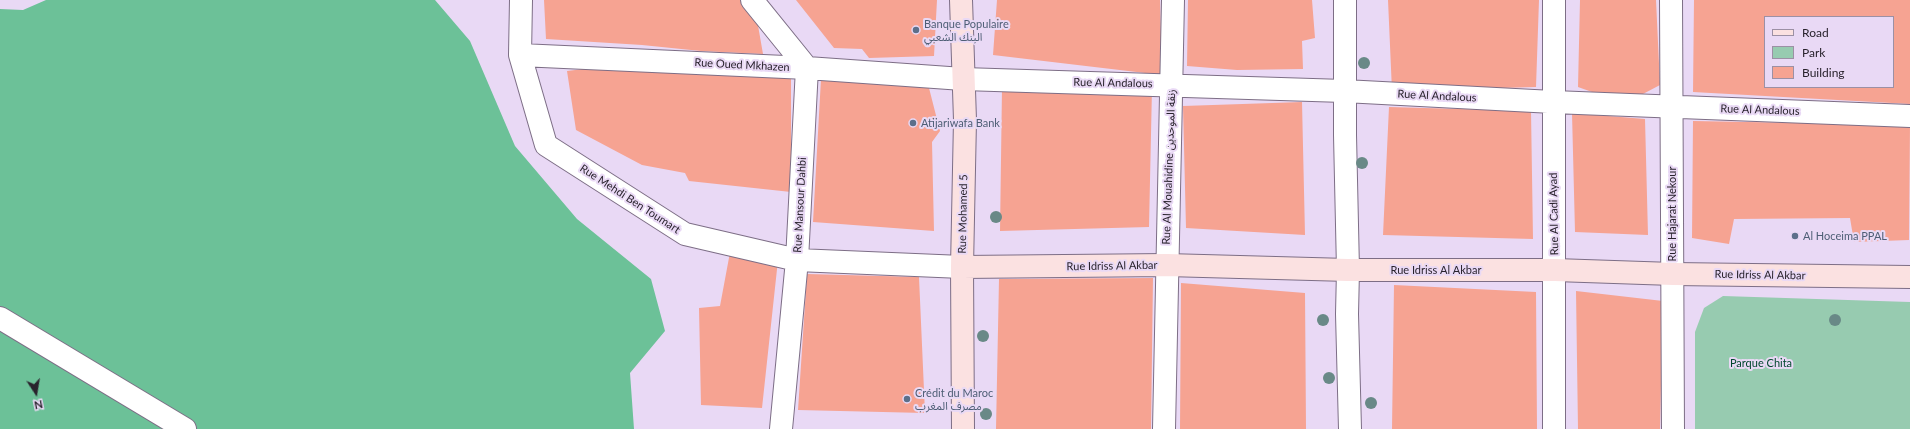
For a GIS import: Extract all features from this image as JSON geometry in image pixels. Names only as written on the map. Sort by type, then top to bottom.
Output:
[{"type":"street","name":"Rue Mehdi Ben Toumart","points":[[520,0],[520,55],[546,145],[685,234],[797,260],[962,267]]},
{"type":"street","points":[[752,0],[807,68]]},
{"type":"street","name":"Rue Mohamed 5","points":[[961,0],[965,120],[962,267],[963,429]]},
{"type":"street","name":"Rue Al Mouahidine زنقة الموحدين","points":[[1164,429],[1166,265],[1172,85],[1173,0]]},
{"type":"street","points":[[1345,0],[1344,91],[1350,429]]},
{"type":"street","name":"Rue Al Cadi Ayad","points":[[1554,0],[1554,429]]},
{"type":"street","name":"Rue Hajarat Nekour","points":[[1671,0],[1673,429]]},
{"type":"street","name":"Rue Oued Mkhazen","points":[[520,55],[807,68],[963,79]]},
{"type":"street","name":"Rue Mansour Dahbi","points":[[781,429],[797,260],[807,68]]},
{"type":"street","name":"Rue Al Andalous","points":[[963,79],[1344,91],[1553,102],[1910,116]]},
{"type":"street","name":"Rue Idriss Al Akbar","points":[[962,267],[1166,265],[1348,270],[1554,270],[1673,274],[1910,277]]},
{"type":"street","points":[[0,318],[185,429]]},
{"type":"green space","points":[[46,0],[435,0],[470,41],[515,146],[577,219],[651,279],[665,331],[630,373],[634,429],[0,429],[0,9],[23,10]]},
{"type":"green space","name":"Parque Chita","points":[[1723,296],[1910,302],[1910,429],[1695,429],[1695,332],[1704,308]]},
{"type":"building","points":[[544,0],[745,0],[756,14],[763,54],[701,51],[642,45],[546,39]]},
{"type":"building","points":[[796,0],[937,0],[934,56],[869,58],[862,49],[834,48]]},
{"type":"building","points":[[997,0],[1160,0],[1162,75],[993,55]]},
{"type":"building","points":[[1188,0],[1312,0],[1315,38],[1302,41],[1303,69],[1237,70],[1187,66]]},
{"type":"building","points":[[1388,0],[1539,0],[1536,87],[1392,91]]},
{"type":"building","points":[[1580,0],[1656,0],[1660,85],[1641,95],[1592,92],[1578,87]]},
{"type":"building","points":[[1694,0],[1910,0],[1910,104],[1693,92]]},
{"type":"building","points":[[641,62],[791,74],[791,192],[689,181],[685,173],[642,165],[576,130],[567,71]]},
{"type":"building","points":[[821,79],[929,88],[940,131],[932,142],[934,231],[813,222]]},
{"type":"building","points":[[1002,88],[1152,88],[1149,227],[1000,231]]},
{"type":"building","points":[[1302,102],[1305,235],[1186,228],[1183,106]]},
{"type":"building","points":[[1389,107],[1531,111],[1533,239],[1383,235]]},
{"type":"building","points":[[1572,113],[1645,119],[1648,235],[1575,232]]},
{"type":"building","points":[[1693,121],[1910,125],[1909,240],[1854,242],[1850,218],[1734,219],[1729,244],[1692,238]]},
{"type":"building","points":[[731,247],[778,260],[762,408],[701,405],[699,308],[720,306]]},
{"type":"building","points":[[807,274],[919,277],[925,413],[798,410]]},
{"type":"building","points":[[1153,278],[1151,429],[996,429],[999,279]]},
{"type":"building","points":[[1181,283],[1305,293],[1306,429],[1180,429]]},
{"type":"building","points":[[1394,285],[1536,292],[1537,429],[1392,429]]},
{"type":"building","points":[[1576,291],[1663,301],[1660,429],[1578,429]]},
{"type":"place","name":"Banque Populaire البنك الشعبي","points":[[916,30]]},
{"type":"place","name":"Atijariwafa Bank","points":[[913,123]]},
{"type":"place","name":"Al Hoceima PPAL","points":[[1795,236]]},
{"type":"place","name":"Crédit du Maroc مصرف المغرب","points":[[907,399]]}]
